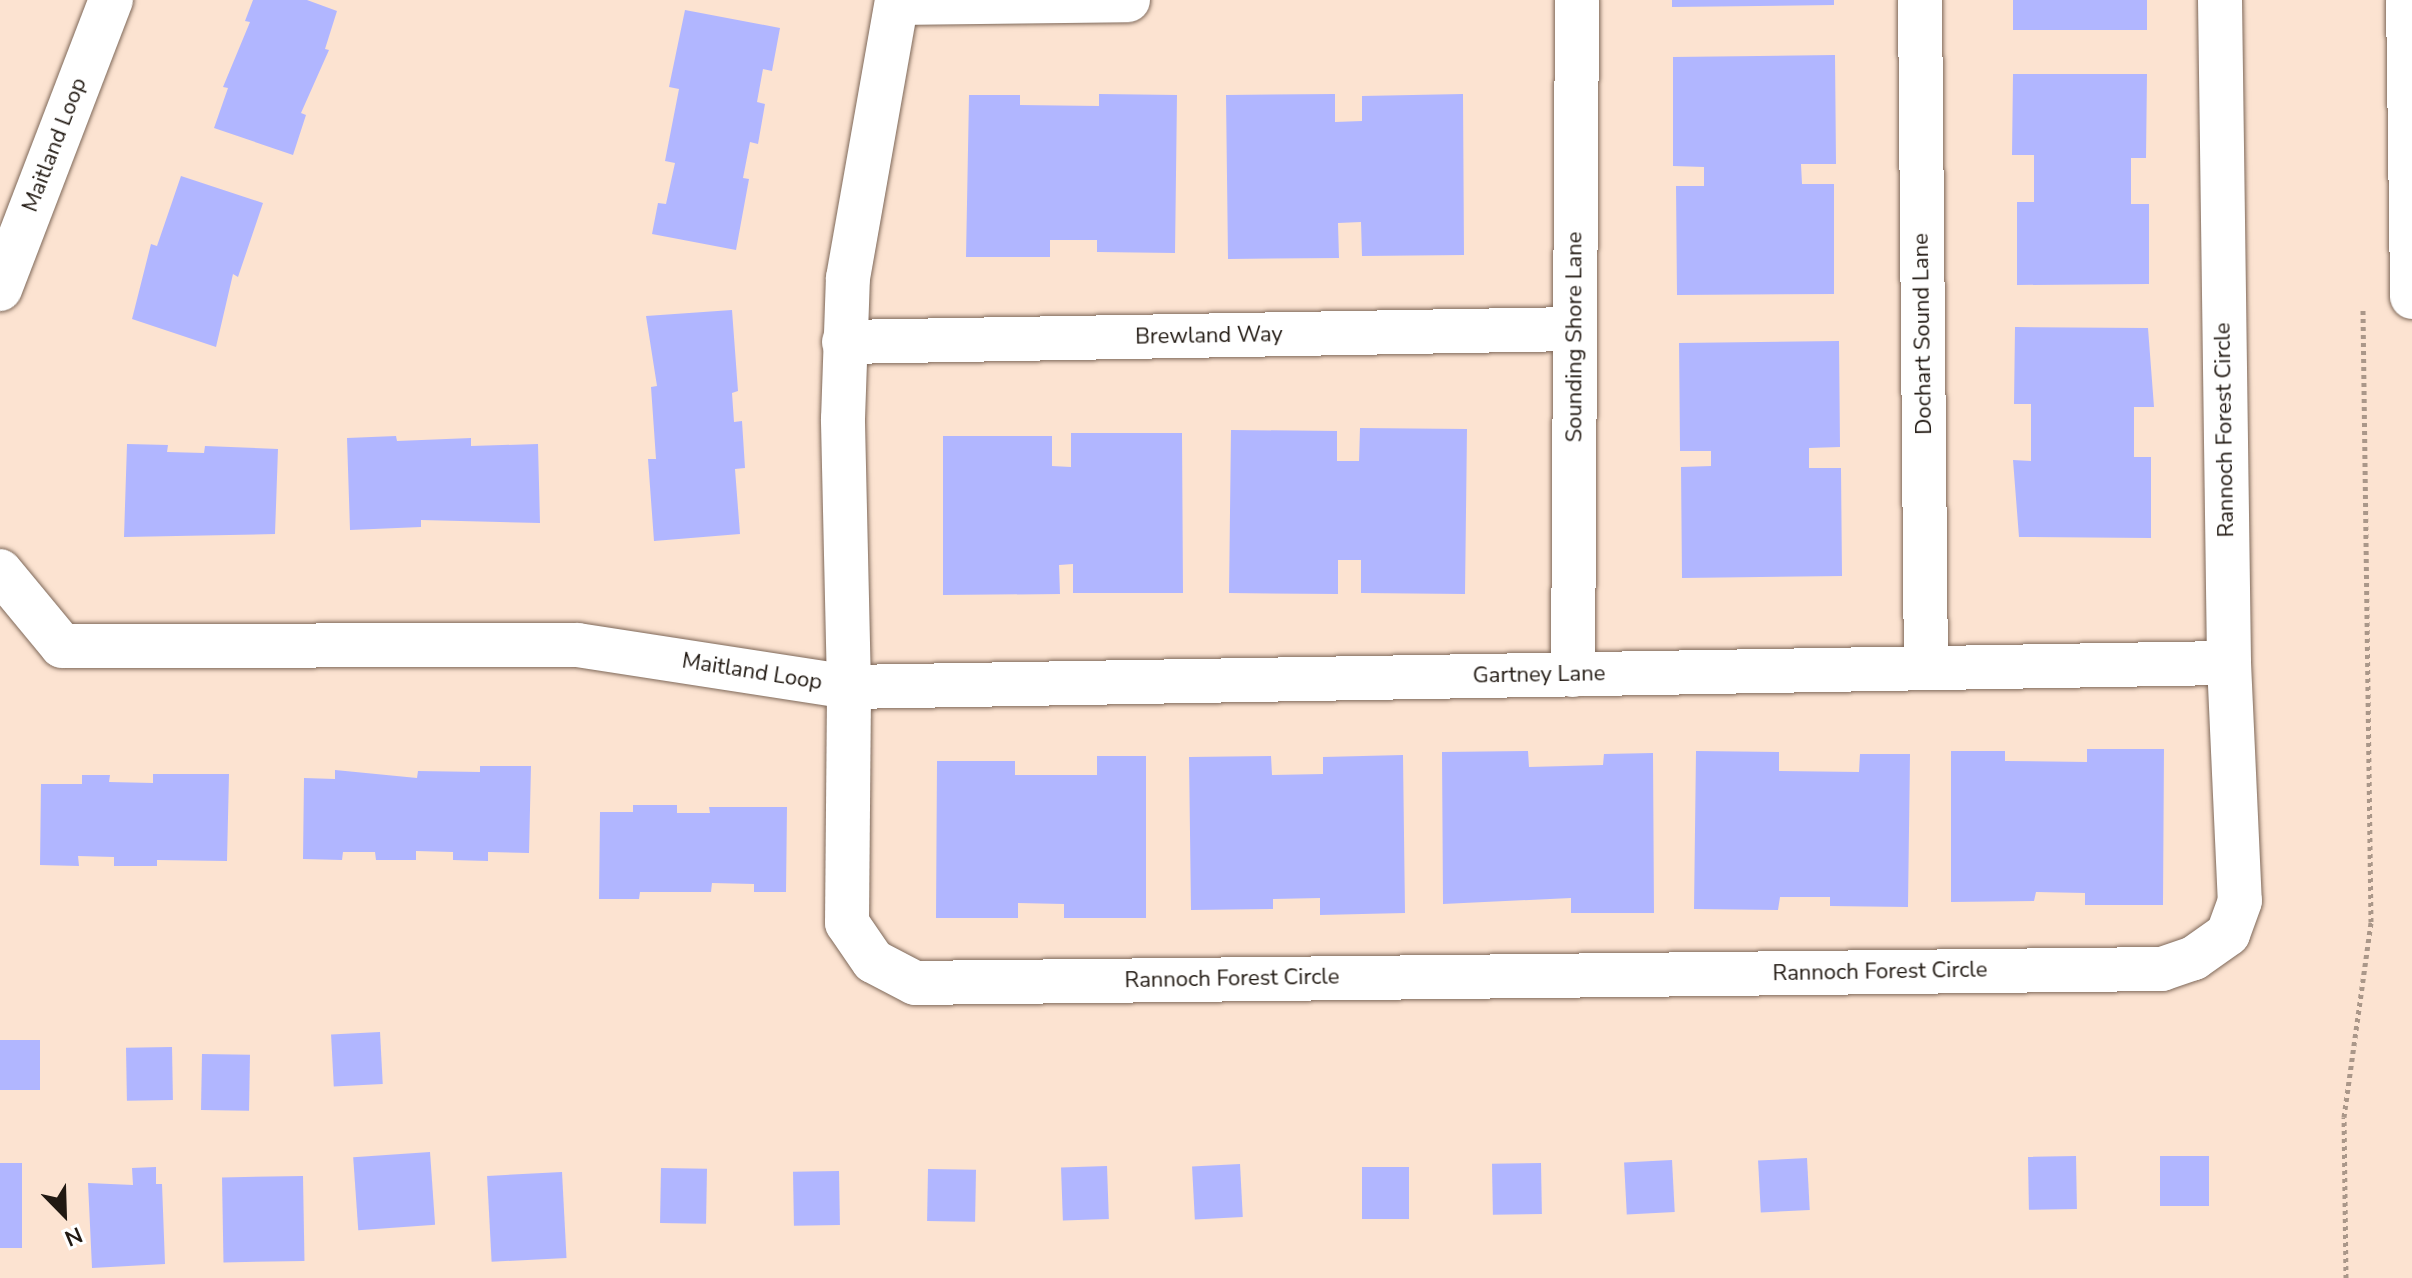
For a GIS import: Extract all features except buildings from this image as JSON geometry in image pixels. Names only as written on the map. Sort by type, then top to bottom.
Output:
[{"type":"street","name":"Maitland Loop","points":[[0,289],[111,0]]},
{"type":"street","points":[[897,2],[1128,0]]},
{"type":"street","name":"Sounding Shore Lane","points":[[1573,675],[1577,0]]},
{"type":"street","name":"Dochart Sound Lane","points":[[1920,0],[1926,668]]},
{"type":"street","name":"Rannoch Forest Circle","points":[[849,687],[847,923],[873,961],[915,983],[2162,969],[2194,958],[2228,934],[2240,901],[2229,663],[2220,0]]},
{"type":"street","points":[[2408,0],[2412,297]]},
{"type":"street","name":"Maitland Loop","points":[[0,571],[62,646],[578,645],[849,687],[844,342],[848,278],[897,2]]},
{"type":"street","name":"Brewland Way","points":[[844,342],[1575,329]]},
{"type":"street","name":"Gartney Lane","points":[[849,687],[2229,663]]},
{"type":"path","points":[[2346,1278],[2344,1117],[2371,922],[2363,302]]}]
